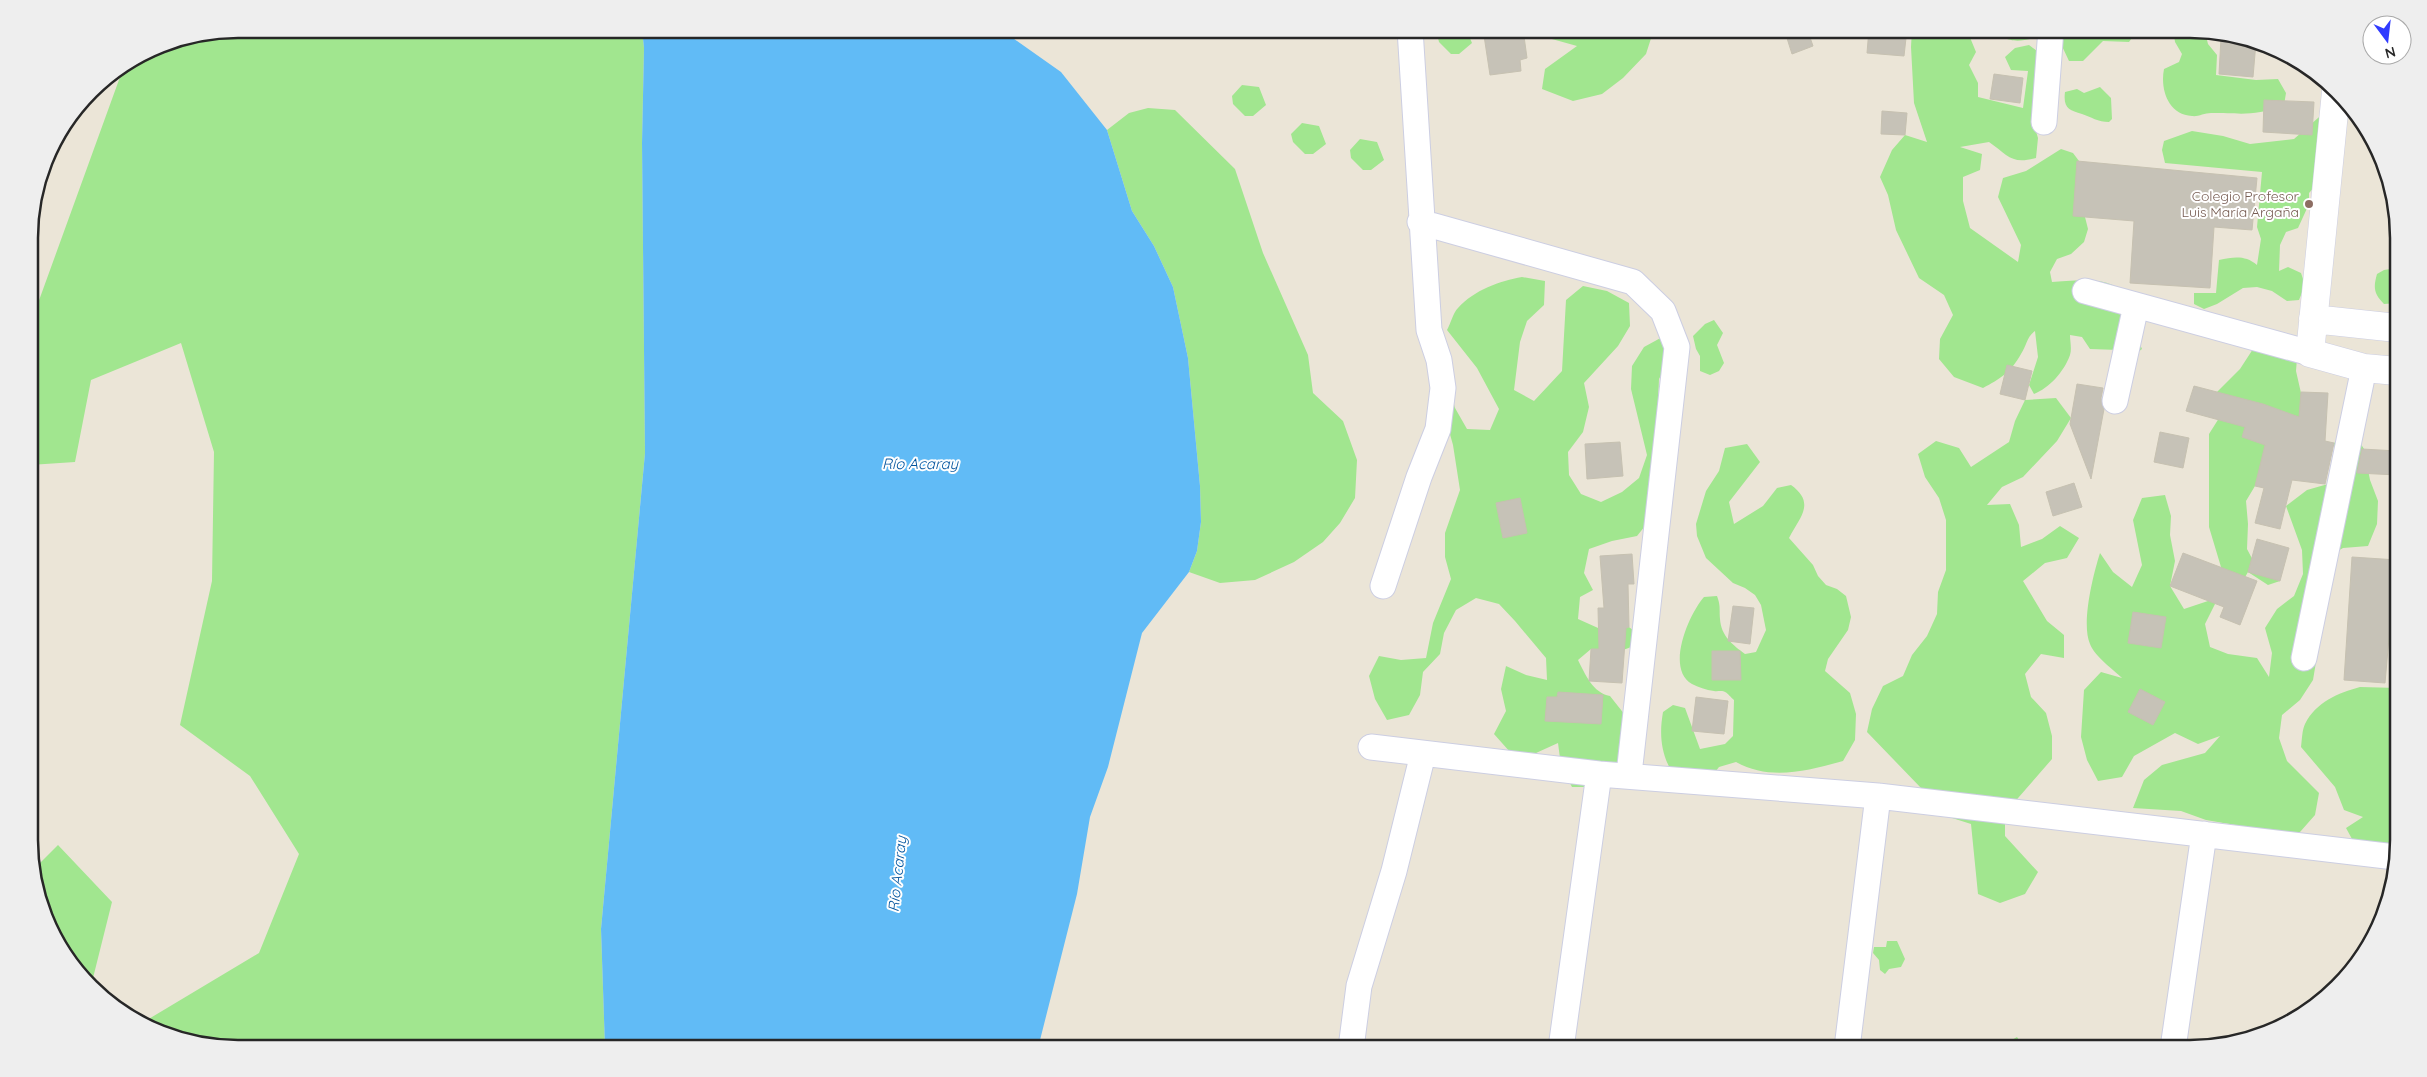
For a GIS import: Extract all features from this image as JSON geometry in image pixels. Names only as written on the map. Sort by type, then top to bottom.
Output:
[{"type":"street","points":[[1383,586],[1419,477],[1438,429],[1443,388],[1439,360],[1429,330],[1420,222],[1410,38]]},
{"type":"street","points":[[2044,122],[2050,38]]},
{"type":"street","points":[[2310,353],[2335,101]]},
{"type":"street","points":[[1420,222],[1633,282],[1663,311],[1676,347],[1629,774]]},
{"type":"street","points":[[2084,291],[2364,368],[2390,370]]},
{"type":"street","points":[[2115,401],[2136,306]]},
{"type":"street","points":[[2313,319],[2390,327]]},
{"type":"street","points":[[2304,658],[2364,368]]},
{"type":"street","points":[[1371,747],[1599,774],[1629,774],[1878,796],[2389,856]]},
{"type":"street","points":[[1352,1040],[1359,986],[1394,871],[1424,754]]},
{"type":"street","points":[[1562,1040],[1599,774]]},
{"type":"street","points":[[1848,1040],[1878,796]]},
{"type":"street","points":[[2174,1040],[2204,834]]},
{"type":"green space","points":[[225,38],[643,38],[645,453],[601,929],[605,1040],[238,1040],[186,1033],[149,1019],[259,953],[299,854],[250,776],[180,725],[212,581],[214,452],[181,343],[91,380],[75,462],[38,464],[38,303],[120,76],[149,58],[186,44]]},
{"type":"green space","points":[[1438,38],[1470,38],[1472,43],[1459,54],[1451,54],[1439,42]]},
{"type":"green space","points":[[1548,38],[1651,38],[1646,54],[1623,78],[1602,94],[1573,101],[1542,89],[1545,69],[1577,46]]},
{"type":"green space","points":[[1912,38],[1970,38],[1976,52],[1969,65],[1978,83],[1978,97],[2023,108],[2028,71],[2011,70],[2005,57],[2015,48],[2029,45],[2045,57],[2035,128],[2038,138],[2036,158],[2021,160],[2010,158],[1989,142],[1960,147],[1982,154],[1980,170],[1963,177],[1963,201],[1970,228],[2018,262],[2021,245],[1998,197],[2003,178],[2026,171],[2061,149],[2073,153],[2088,173],[2083,209],[2088,229],[2084,242],[2071,254],[2057,259],[2050,272],[2052,282],[2090,280],[2100,281],[2117,287],[2125,297],[2142,349],[2134,355],[2119,350],[2090,349],[2082,337],[2070,335],[2071,353],[2064,367],[2050,384],[2034,394],[2029,385],[2038,357],[2035,331],[2009,370],[1983,388],[1954,377],[1939,359],[1940,339],[1953,315],[1944,295],[1919,278],[1896,230],[1888,195],[1880,177],[1892,150],[1905,135],[1927,142],[1914,103]]},
{"type":"green space","points":[[2005,38],[2033,38],[2018,41]]},
{"type":"green space","points":[[2063,38],[2132,38],[2129,42],[2103,41],[2083,61],[2069,61],[2061,44]]},
{"type":"green space","points":[[2174,38],[2207,38],[2208,44],[2217,55],[2216,75],[2256,80],[2278,79],[2286,93],[2284,105],[2248,114],[2211,113],[2194,116],[2184,115],[2177,111],[2168,100],[2163,85],[2164,69],[2179,62],[2182,54]]},
{"type":"green space","points":[[1242,85],[1259,87],[1266,105],[1253,116],[1245,116],[1233,104],[1232,96]]},
{"type":"green space","points":[[2100,87],[2111,98],[2112,119],[2109,122],[2074,111],[2066,105],[2065,92],[2077,89],[2084,93]]},
{"type":"green space","points":[[1148,108],[1175,110],[1235,169],[1263,253],[1308,355],[1313,393],[1343,421],[1357,460],[1355,498],[1340,523],[1323,542],[1294,562],[1255,580],[1220,583],[1189,572],[1197,551],[1201,522],[1200,486],[1188,358],[1173,287],[1154,246],[1132,211],[1107,130],[1129,113]]},
{"type":"green space","points":[[2326,111],[2319,182],[2309,193],[2309,204],[2298,228],[2286,232],[2280,245],[2279,271],[2288,267],[2301,273],[2305,285],[2299,300],[2287,301],[2272,291],[2257,287],[2243,288],[2217,304],[2204,309],[2194,304],[2194,293],[2216,293],[2219,260],[2239,258],[2257,265],[2261,239],[2257,227],[2262,172],[2165,163],[2162,150],[2164,141],[2192,131],[2223,136],[2250,144],[2294,139]]},
{"type":"green space","points":[[1302,123],[1319,126],[1326,144],[1313,154],[1305,154],[1293,142],[1291,134]]},
{"type":"green space","points":[[1360,139],[1377,142],[1384,160],[1371,170],[1363,170],[1351,158],[1350,150]]},
{"type":"green space","points":[[2390,269],[2390,304],[2384,304],[2375,290],[2377,274]]},
{"type":"green space","points":[[1522,277],[1545,281],[1544,305],[1527,321],[1520,342],[1514,390],[1534,401],[1562,371],[1566,300],[1583,286],[1607,291],[1629,303],[1630,326],[1618,346],[1584,383],[1589,407],[1583,432],[1568,452],[1569,475],[1581,494],[1601,502],[1622,492],[1639,478],[1647,455],[1631,389],[1632,366],[1644,347],[1666,335],[1670,358],[1659,379],[1658,402],[1665,423],[1653,516],[1637,536],[1612,541],[1589,549],[1584,573],[1593,590],[1580,597],[1578,619],[1607,632],[1629,627],[1645,640],[1631,647],[1613,652],[1591,649],[1578,660],[1594,687],[1610,696],[1625,715],[1632,760],[1597,787],[1572,787],[1561,766],[1558,743],[1536,753],[1510,752],[1494,734],[1506,711],[1501,689],[1506,666],[1526,675],[1547,680],[1546,658],[1499,604],[1476,598],[1456,610],[1444,633],[1440,654],[1423,672],[1420,695],[1409,715],[1387,720],[1375,699],[1369,676],[1379,656],[1401,660],[1426,658],[1433,623],[1451,579],[1445,557],[1445,533],[1460,490],[1453,445],[1443,409],[1449,386],[1455,408],[1467,429],[1490,430],[1499,409],[1477,368],[1447,330],[1456,310],[1479,291]]},
{"type":"green space","points":[[1714,320],[1723,333],[1717,345],[1724,363],[1719,371],[1710,375],[1700,371],[1700,356],[1693,336],[1705,324]]},
{"type":"green space","points":[[2298,346],[2296,371],[2306,415],[2262,464],[2255,486],[2246,501],[2248,524],[2247,549],[2257,568],[2280,581],[2268,585],[2248,572],[2238,589],[2215,604],[2205,624],[2210,647],[2228,654],[2257,658],[2269,677],[2272,653],[2265,628],[2277,609],[2294,596],[2303,574],[2302,550],[2286,506],[2307,490],[2328,484],[2336,466],[2334,443],[2352,430],[2364,449],[2370,480],[2378,501],[2377,524],[2368,546],[2343,548],[2322,560],[2316,632],[2317,656],[2313,680],[2300,700],[2282,715],[2279,738],[2287,761],[2319,793],[2315,815],[2300,832],[2277,836],[2253,828],[2206,820],[2181,811],[2133,808],[2144,780],[2162,765],[2205,753],[2220,736],[2198,744],[2175,733],[2134,756],[2122,777],[2098,781],[2087,760],[2081,737],[2084,690],[2101,672],[2122,678],[2092,649],[2088,635],[2087,612],[2100,553],[2113,572],[2132,587],[2142,565],[2133,520],[2142,498],[2165,495],[2171,516],[2170,535],[2175,561],[2170,586],[2184,609],[2208,601],[2221,567],[2209,527],[2209,434],[2221,415],[2217,392],[2240,369],[2253,349]]},
{"type":"green space","points":[[2056,398],[2071,418],[2057,441],[2023,477],[2002,487],[1987,505],[2010,504],[2019,525],[2021,547],[2042,539],[2060,526],[2079,538],[2067,558],[2045,563],[2023,581],[2047,621],[2064,635],[2064,658],[2041,654],[2025,674],[2031,697],[2046,713],[2052,736],[2052,759],[2005,813],[2005,836],[2038,872],[2025,894],[2000,903],[1978,894],[1971,824],[1949,817],[1867,732],[1872,709],[1883,686],[1903,676],[1912,655],[1927,636],[1937,614],[1938,592],[1946,570],[1946,520],[1939,498],[1925,477],[1918,454],[1936,441],[1959,448],[1971,467],[2009,442],[2015,421],[2025,400]]},
{"type":"green space","points":[[1747,444],[1760,462],[1729,502],[1734,524],[1763,506],[1777,488],[1791,485],[1803,498],[1804,510],[1789,538],[1813,565],[1818,576],[1826,585],[1837,589],[1846,596],[1851,617],[1848,630],[1828,659],[1825,671],[1850,693],[1856,714],[1855,740],[1843,761],[1802,771],[1775,773],[1749,768],[1736,762],[1719,767],[1712,776],[1673,774],[1664,752],[1661,729],[1663,712],[1673,705],[1685,708],[1700,749],[1725,744],[1733,736],[1734,700],[1724,691],[1708,690],[1692,684],[1684,677],[1680,666],[1682,641],[1686,628],[1698,605],[1704,597],[1717,596],[1721,625],[1725,635],[1745,654],[1756,652],[1766,630],[1761,605],[1755,595],[1733,583],[1706,558],[1697,536],[1696,524],[1706,491],[1719,471],[1725,448]]},
{"type":"green space","points":[[2373,615],[2390,627],[2390,647]]},
{"type":"green space","points":[[2360,687],[2390,688],[2390,843],[2357,848],[2346,828],[2363,817],[2344,810],[2335,787],[2301,747],[2304,726],[2310,716],[2321,704],[2344,692]]},
{"type":"green space","points":[[58,845],[112,902],[93,978],[71,950],[58,928],[44,891],[39,864]]},
{"type":"green space","points":[[1887,941],[1897,941],[1905,959],[1901,967],[1889,969],[1885,974],[1880,970],[1879,960],[1873,953],[1874,947],[1886,947]]},
{"type":"water","name":"Río Acaray","points":[[643,38],[1013,38],[1061,72],[1107,130],[1132,211],[1154,246],[1173,287],[1188,358],[1200,486],[1201,522],[1197,551],[1189,572],[1142,633],[1108,767],[1090,817],[1077,894],[1040,1040],[605,1040],[601,929],[645,453],[642,143]]},
{"type":"building","points":[[1484,38],[1524,38],[1527,58],[1520,60],[1521,71],[1490,75]]},
{"type":"building","points":[[1787,38],[1810,38],[1813,46],[1792,54]]},
{"type":"building","points":[[1868,38],[1906,38],[1904,56],[1867,53]]},
{"type":"building","points":[[2221,40],[2255,49],[2253,77],[2219,74]]},
{"type":"building","points":[[1994,74],[2023,78],[2020,103],[1990,99]]},
{"type":"building","points":[[2264,100],[2314,102],[2312,135],[2263,132]]},
{"type":"building","points":[[1882,111],[1907,113],[1905,135],[1881,134]]},
{"type":"building","points":[[2077,161],[2257,178],[2252,230],[2214,227],[2210,288],[2130,283],[2134,221],[2073,216]]},
{"type":"building","points":[[2007,365],[2032,371],[2025,400],[2000,394]]},
{"type":"building","points":[[2077,384],[2103,388],[2101,398],[2104,409],[2091,479],[2070,424]]},
{"type":"building","points":[[2194,386],[2263,404],[2299,417],[2301,392],[2328,393],[2325,441],[2334,443],[2325,484],[2292,480],[2280,529],[2255,523],[2264,488],[2255,486],[2265,445],[2242,437],[2245,427],[2186,411]]},
{"type":"building","points":[[2160,432],[2189,438],[2183,468],[2154,462]]},
{"type":"building","points":[[1620,442],[1623,476],[1587,479],[1585,444]]},
{"type":"building","points":[[2362,449],[2390,451],[2390,475],[2357,473]]},
{"type":"building","points":[[2074,483],[2082,507],[2053,516],[2046,492]]},
{"type":"building","points":[[1520,498],[1527,533],[1503,538],[1496,503]]},
{"type":"building","points":[[2257,539],[2289,548],[2280,581],[2248,572]]},
{"type":"building","points":[[2183,553],[2257,581],[2240,625],[2220,617],[2224,607],[2170,586]]},
{"type":"building","points":[[1632,554],[1634,584],[1628,584],[1629,627],[1626,628],[1622,683],[1589,681],[1591,649],[1599,649],[1598,608],[1604,608],[1600,556]]},
{"type":"building","points":[[2352,557],[2390,560],[2390,626],[2385,683],[2344,680]]},
{"type":"building","points":[[1733,606],[1754,608],[1750,644],[1728,641]]},
{"type":"building","points":[[2133,612],[2166,617],[2161,648],[2128,643]]},
{"type":"building","points":[[1712,651],[1740,651],[1741,680],[1712,680]]},
{"type":"building","points":[[2140,689],[2165,702],[2153,725],[2128,712]]},
{"type":"building","points":[[1558,692],[1603,695],[1601,724],[1545,721],[1547,697],[1557,697]]},
{"type":"building","points":[[1696,697],[1728,701],[1724,734],[1692,731]]},
{"type":"place","name":"Colegio Profesor Luis María Argaña","points":[[2309,204]]}]
